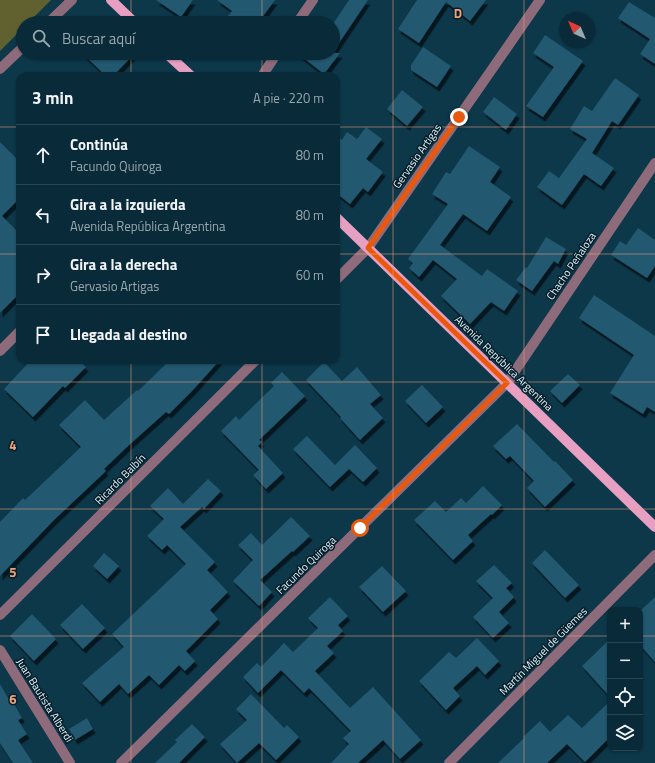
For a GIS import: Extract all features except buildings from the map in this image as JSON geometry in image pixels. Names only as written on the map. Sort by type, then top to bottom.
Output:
[{"type":"main road","points":[[111,0],[128,16]]},
{"type":"main road","points":[[173,60],[186,72]]},
{"type":"main road","name":"Avenida República Argentina","points":[[340,221],[655,526]]},
{"type":"street","points":[[55,16],[72,0]]},
{"type":"street","points":[[302,16],[313,0]]},
{"type":"street","name":"Gervasio Artigas","points":[[368,248],[540,0]]},
{"type":"street","points":[[0,69],[16,54]]},
{"type":"street","points":[[265,72],[272,60]]},
{"type":"street","name":"Chacho Peñaloza","points":[[507,383],[655,163]]},
{"type":"street","points":[[340,276],[368,248]]},
{"type":"street","points":[[0,351],[16,335]]},
{"type":"street","name":"Ricardo Balbín","points":[[0,615],[252,364]]},
{"type":"street","name":"Facundo Quiroga","points":[[121,763],[507,383]]},
{"type":"street","name":"Martín Miguel de Güemes","points":[[449,763],[655,555]]},
{"type":"street","name":"Juan Bautista Alberdi","points":[[0,650],[70,763]]},
{"type":"shaded area","points":[[0,0],[51,0],[35,16],[16,16],[16,35],[0,51]]},
{"type":"route","points":[[360,528],[507,383],[368,248],[459,117]]}]
